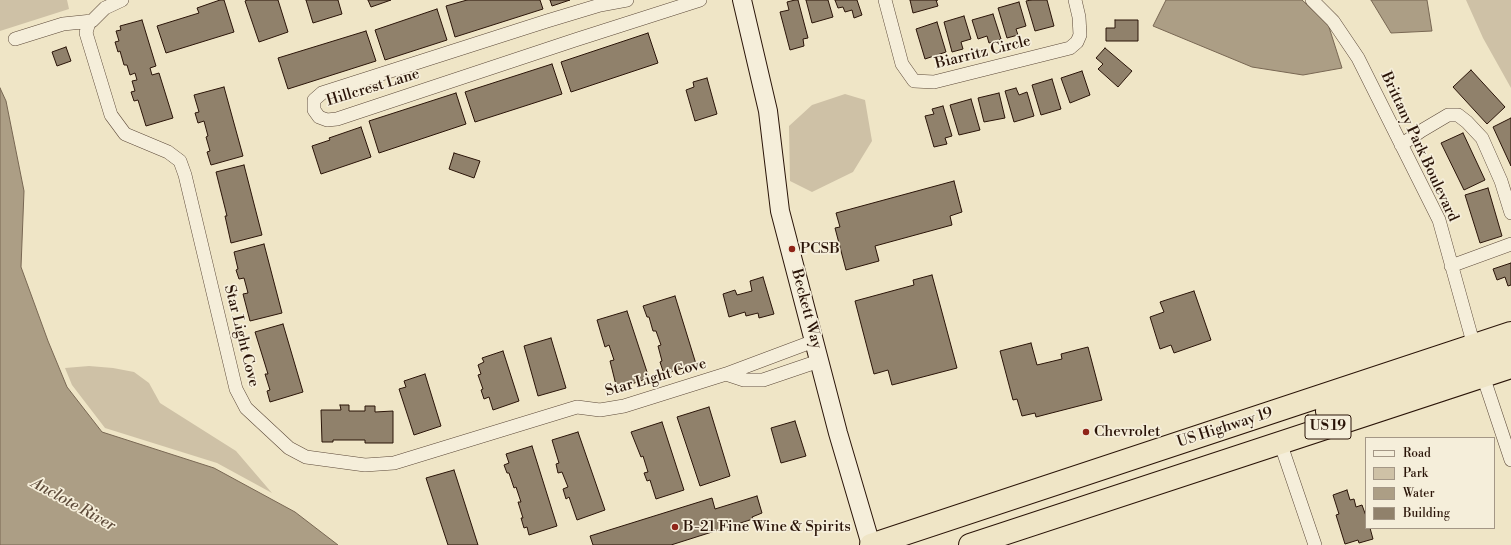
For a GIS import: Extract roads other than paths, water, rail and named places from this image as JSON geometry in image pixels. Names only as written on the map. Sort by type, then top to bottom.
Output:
[{"type":"highway","name":"US Highway 19","points":[[871,545],[1511,333]]},
{"type":"highway","points":[[1280,442],[1287,430],[1296,422],[1456,368],[1466,363],[1474,346]]},
{"type":"highway","points":[[1483,376],[1488,364],[1494,358],[1511,350]]},
{"type":"highway","name":"US Highway 19","points":[[970,545],[1511,367]]},
{"type":"street","points":[[15,39],[63,24],[92,21],[105,8],[122,0]]},
{"type":"street","name":"Hillcrest Lane","points":[[627,0],[600,5],[547,21],[322,93],[314,100],[314,110],[318,117],[327,120],[337,118],[700,0]]},
{"type":"street","name":"Beckett Way","points":[[742,0],[768,111],[780,211],[838,433],[871,545]]},
{"type":"street","name":"Biarritz Circle","points":[[885,0],[902,64],[914,81],[934,82],[1070,48],[1077,42],[1080,35],[1079,17],[1075,0]]},
{"type":"street","name":"Brittany Park Boulevard","points":[[1312,0],[1333,21],[1358,58],[1438,220],[1474,346]]},
{"type":"street","name":"Star Light Cove","points":[[89,22],[86,33],[110,115],[125,134],[168,152],[180,161],[236,389],[246,408],[289,448],[306,457],[365,465],[394,463],[577,406],[600,410],[624,406],[726,374],[814,341]]},
{"type":"street","points":[[1401,145],[1421,130],[1448,115],[1458,115],[1482,138],[1501,181],[1511,213]]},
{"type":"street","points":[[1451,266],[1511,244]]},
{"type":"street","name":"Star Light Cove","points":[[726,374],[744,380],[764,380],[819,361]]},
{"type":"street","points":[[1483,376],[1511,460]]},
{"type":"street","points":[[1280,442],[1315,545]]},
{"type":"water","points":[[1166,0],[1302,0],[1328,24],[1342,68],[1303,75],[1252,67],[1153,26]]},
{"type":"water","points":[[1371,0],[1427,0],[1432,31],[1391,33]]},
{"type":"water","name":"Anclote River","points":[[0,88],[6,101],[24,191],[21,267],[48,341],[67,387],[102,432],[214,468],[295,512],[338,545],[0,545]]},
{"type":"place","name":"PCSB","points":[[792,249]]},
{"type":"place","name":"Chevrolet","points":[[1086,432]]},
{"type":"place","name":"B-21 Fine Wine & Spirits","points":[[675,527]]}]
